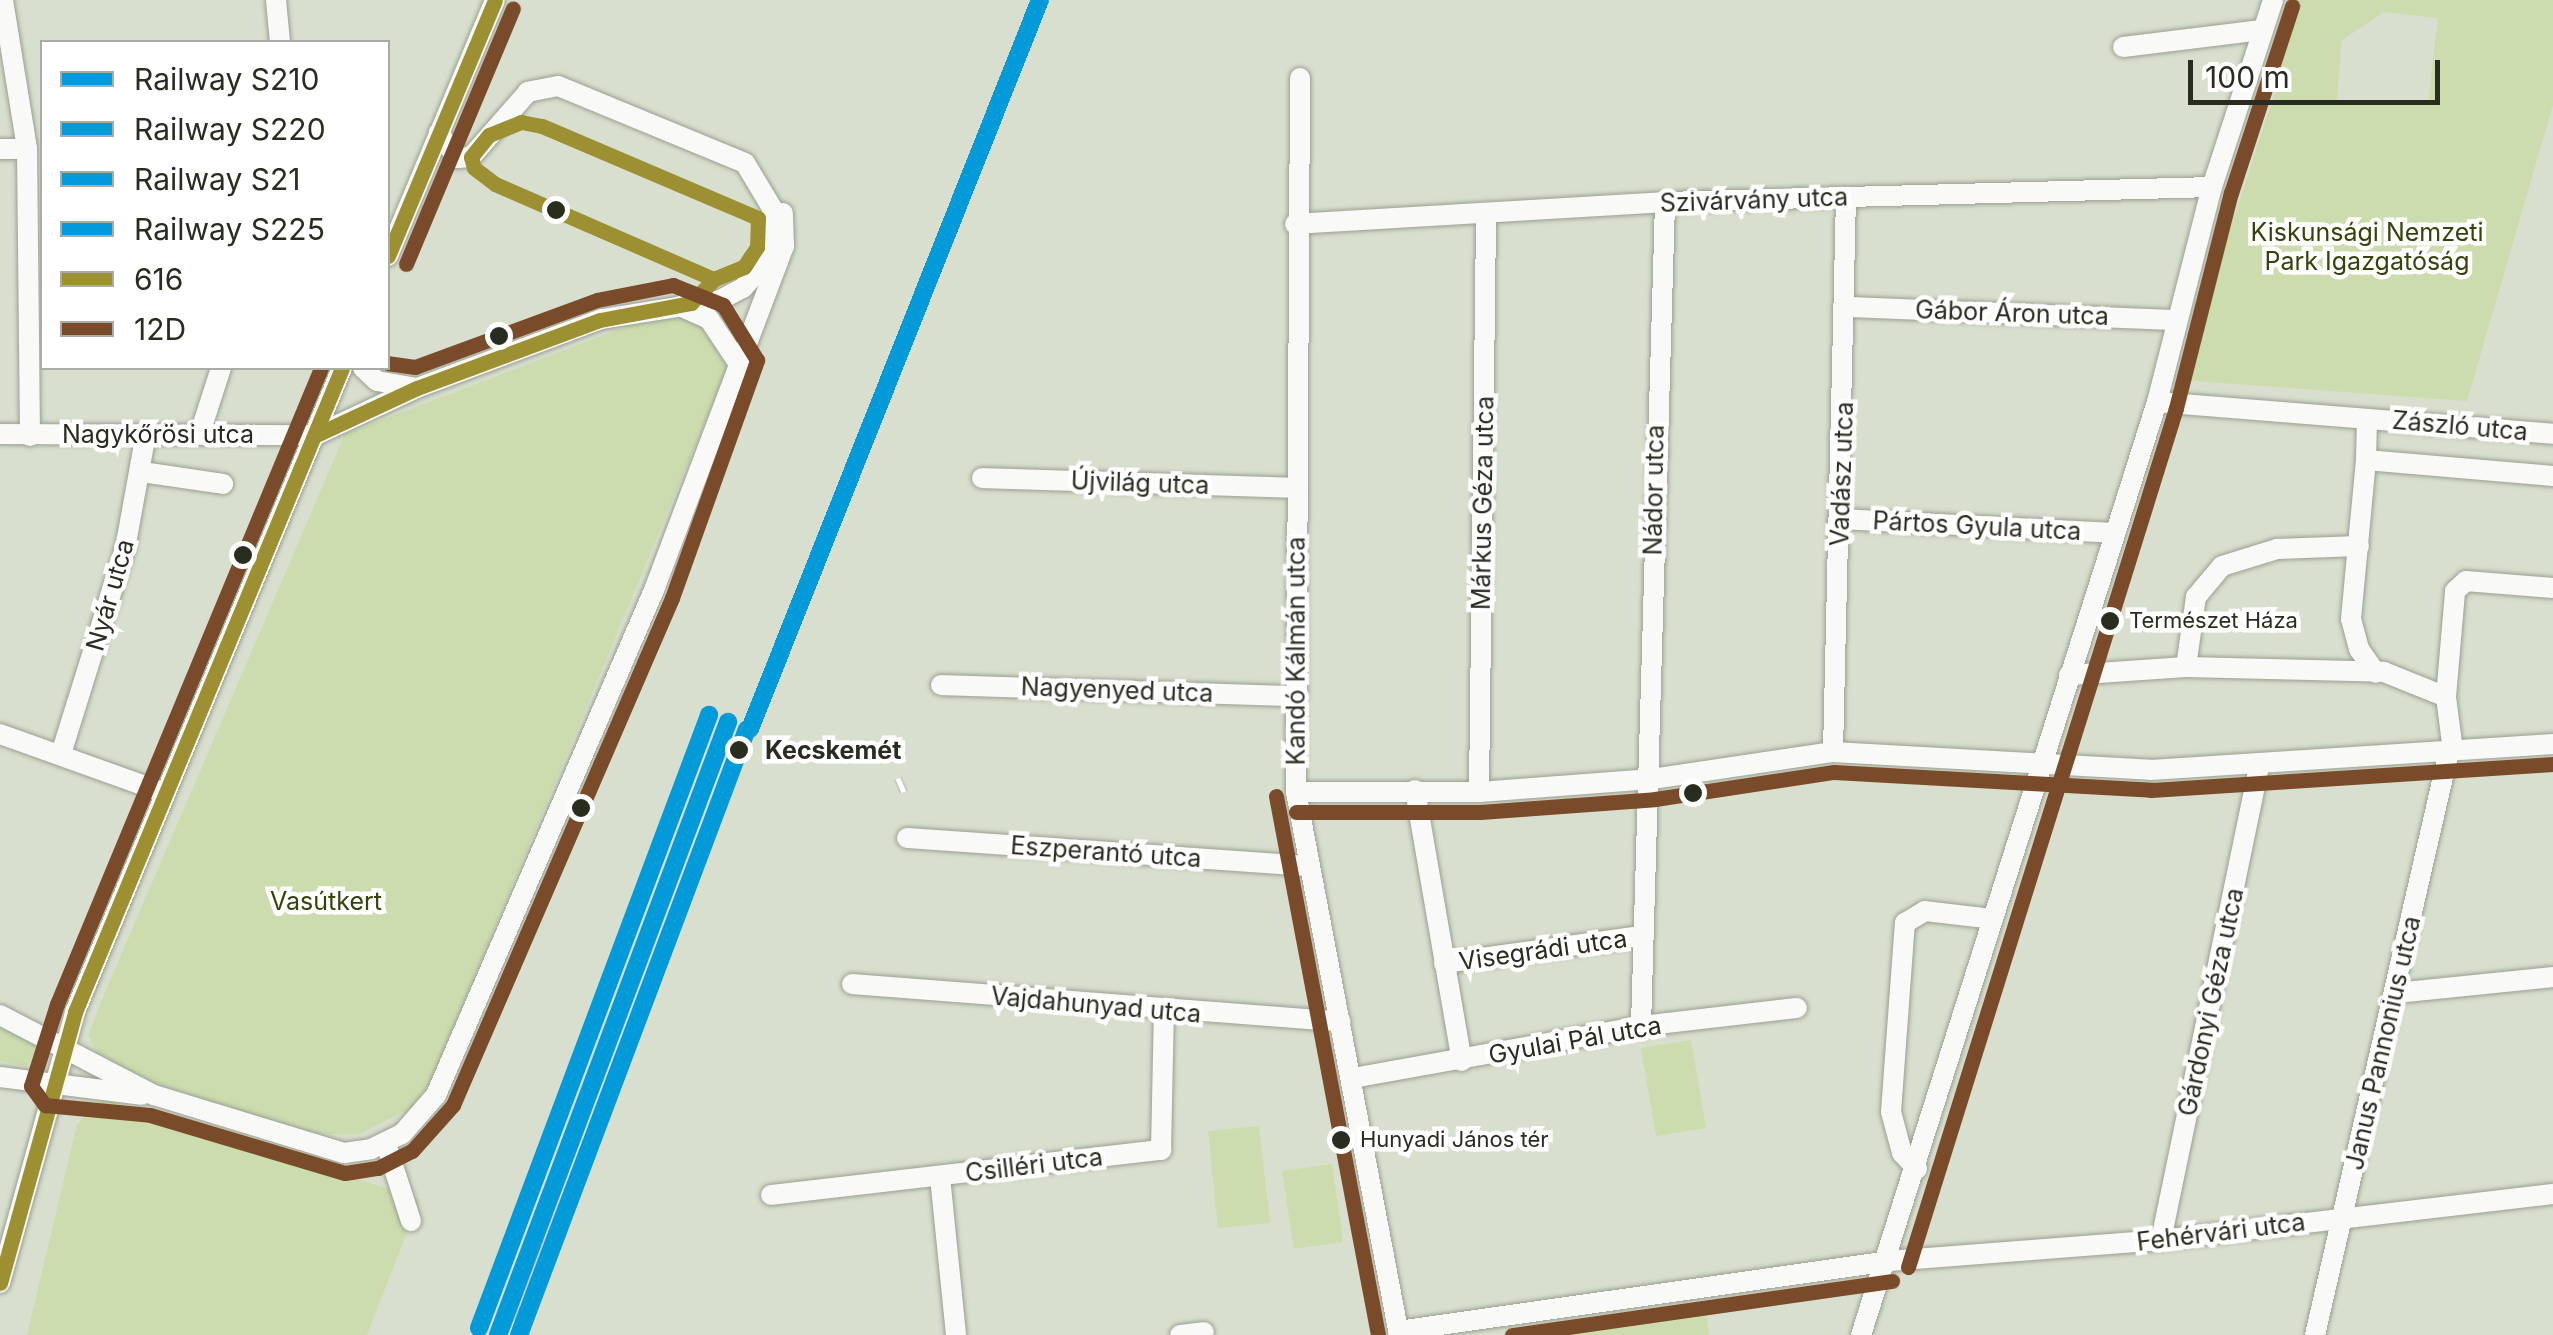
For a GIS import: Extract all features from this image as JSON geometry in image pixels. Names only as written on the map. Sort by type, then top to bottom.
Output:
[{"type":"street","points":[[4,0],[28,149],[30,436]]},
{"type":"street","points":[[276,0],[280,40]]},
{"type":"street","points":[[390,251],[495,0]]},
{"type":"street","points":[[1861,1335],[1889,1261],[2045,763],[2156,402],[2212,187],[2272,0]]},
{"type":"street","points":[[2123,47],[2262,30]]},
{"type":"street","name":"Kandó Kálmán utca","points":[[1300,78],[1295,224],[1296,792],[1305,866],[1354,1078],[1399,1333]]},
{"type":"street","points":[[439,133],[457,158],[470,157],[528,92],[558,86],[734,156],[756,173],[774,218],[760,299]]},
{"type":"street","points":[[0,1077],[154,1096],[344,1153],[386,1144],[436,1094],[654,590],[760,299],[784,246],[784,213],[772,182],[752,157],[642,106]]},
{"type":"street","points":[[0,149],[28,149]]},
{"type":"street","name":"Szivárvány utca","points":[[1295,224],[1666,202],[2212,187]]},
{"type":"street","name":"Vadász utca","points":[[1833,752],[1847,307],[1846,197]]},
{"type":"street","name":"Nádor utca","points":[[1641,1026],[1642,936],[1652,779],[1653,484],[1666,202]]},
{"type":"street","points":[[316,435],[417,388],[600,320],[734,294],[765,264],[784,213]]},
{"type":"street","name":"Márkus Géza utca","points":[[1479,792],[1486,214]]},
{"type":"street","points":[[682,304],[710,319],[737,361]]},
{"type":"street","name":"Gábor Áron utca","points":[[1847,307],[2176,320]]},
{"type":"street","points":[[200,432],[219,370]]},
{"type":"street","points":[[0,1283],[64,1048],[165,793],[341,370]]},
{"type":"street","points":[[365,370],[377,381],[417,388]]},
{"type":"street","name":"Zászló utca","points":[[2156,402],[2553,434]]},
{"type":"street","name":"Zászló utca","points":[[2367,419],[2351,618],[2359,649],[2376,672]]},
{"type":"street","name":"Nyár utca","points":[[62,754],[142,472],[146,433]]},
{"type":"street","name":"Nagykőrösi utca","points":[[0,434],[316,435]]},
{"type":"street","name":"Zászló utca","points":[[2365,471],[2553,476]]},
{"type":"street","points":[[142,472],[223,484]]},
{"type":"street","name":"Újvilág utca","points":[[982,478],[1298,488]]},
{"type":"street","name":"Pártos Gyula utca","points":[[1840,519],[2114,533]]},
{"type":"street","points":[[2186,668],[2196,598],[2222,566],[2276,549],[2359,546]]},
{"type":"street","points":[[2451,751],[2446,697],[2455,591],[2466,581],[2553,588]]},
{"type":"street","points":[[2069,675],[2186,668],[2376,672],[2417,680],[2446,697]]},
{"type":"street","name":"Nagyenyed utca","points":[[941,685],[1294,696]]},
{"type":"street","points":[[0,734],[165,793]]},
{"type":"street","points":[[1296,792],[1479,792],[1652,779],[1833,752],[2150,770],[2553,744]]},
{"type":"street","name":"Janus Pannonius utca","points":[[2315,1335],[2451,751]]},
{"type":"street","name":"Gárdonyi Géza utca","points":[[2161,1240],[2260,763]]},
{"type":"street","points":[[1415,790],[1462,1061]]},
{"type":"street","name":"Eszperantó utca","points":[[907,838],[1305,866]]},
{"type":"street","points":[[1917,1169],[1902,1152],[1891,1112],[1905,923],[1926,911],[1993,920]]},
{"type":"street","name":"Visegrádi utca","points":[[1444,963],[1642,936]]},
{"type":"street","points":[[2396,994],[2553,977]]},
{"type":"street","name":"Vajdahunyad utca","points":[[852,984],[1164,1012],[1341,1022]]},
{"type":"street","name":"Gyulai Pál utca","points":[[1354,1078],[1641,1026],[1797,1008]]},
{"type":"street","name":"Csilléri utca","points":[[771,1195],[1161,1150],[1164,1012]]},
{"type":"street","points":[[0,1015],[154,1096]]},
{"type":"street","points":[[386,1144],[411,1221]]},
{"type":"street","points":[[940,1177],[956,1335]]},
{"type":"street","name":"Fehérvári utca","points":[[1889,1261],[2161,1240],[2553,1194]]},
{"type":"street","points":[[1399,1333],[1889,1261]]},
{"type":"street","points":[[1180,1335],[1204,1332]]},
{"type":"green space","name":"Kiskunsági Nemzeti Park Igazgatóság","points":[[2294,0],[2553,0],[2553,105],[2467,401],[2181,380],[2279,80]],"holes":[[[2384,12],[2438,18],[2428,104],[2337,103],[2341,41]]]},
{"type":"green space","name":"Vasútkert","points":[[664,312],[687,313],[707,328],[721,345],[727,369],[431,1081],[412,1107],[360,1134],[314,1134],[158,1084],[98,1055],[88,1035],[103,997],[345,434]]},
{"type":"green space","points":[[0,1020],[40,1039],[36,1060],[25,1066],[0,1061]]},
{"type":"green space","points":[[1691,1040],[1706,1128],[1656,1136],[1641,1048]]},
{"type":"green space","points":[[103,1098],[420,1199],[367,1335],[27,1335],[77,1124]]},
{"type":"green space","points":[[1259,1126],[1270,1223],[1218,1228],[1208,1131]]},
{"type":"green space","points":[[1332,1164],[1343,1242],[1294,1249],[1282,1171]]},
{"type":"green space","points":[[1706,1312],[1709,1335],[1535,1335]]},
{"type":"railway","points":[[511,1335],[750,729]]},
{"type":"railway","points":[[898,778],[904,792]]},
{"type":"rail line","name":"S225","points":[[750,729],[1040,0]]},
{"type":"rail line","name":"S21","points":[[479,1328],[709,715]]},
{"type":"rail line","name":"S210","points":[[498,1335],[728,722]]},
{"type":"rail line","name":"S220","points":[[519,1335],[747,729]]},
{"type":"transit line","name":"616","points":[[390,251],[495,0]]},
{"type":"transit line","name":"12D","points":[[1908,1267],[2176,408],[2231,193],[2292,6]]},
{"type":"transit line","name":"12D","points":[[406,264],[513,8]]},
{"type":"transit line","name":"616","points":[[471,157],[489,135],[521,122],[542,126],[758,218]]},
{"type":"transit line","name":"616","points":[[471,157],[474,168],[495,184],[714,279],[744,267],[751,256]]},
{"type":"transit line","name":"616","points":[[316,435],[417,388],[600,320],[691,303],[714,279],[744,267],[757,247],[758,218]]},
{"type":"transit line","name":"12D","points":[[320,370],[57,1004],[31,1086],[45,1105],[150,1115],[345,1173],[378,1168],[412,1151],[453,1105],[672,598],[757,360],[723,305],[673,285],[597,300],[415,367],[390,363]]},
{"type":"transit line","name":"616","points":[[0,1283],[75,1012],[341,370]]},
{"type":"transit line","name":"12D","points":[[1296,812],[1480,812],[1655,799],[1834,772],[2151,790],[2553,764]]},
{"type":"transit line","name":"12D","points":[[1276,796],[1378,1335]]},
{"type":"transit line","name":"12D","points":[[1512,1335],[1892,1281]]},
{"type":"place","name":"Természet Háza","points":[[2110,621]]},
{"type":"place","name":"Kecskemét","points":[[739,750]]},
{"type":"place","name":"Hunyadi János tér","points":[[1341,1140]]}]
